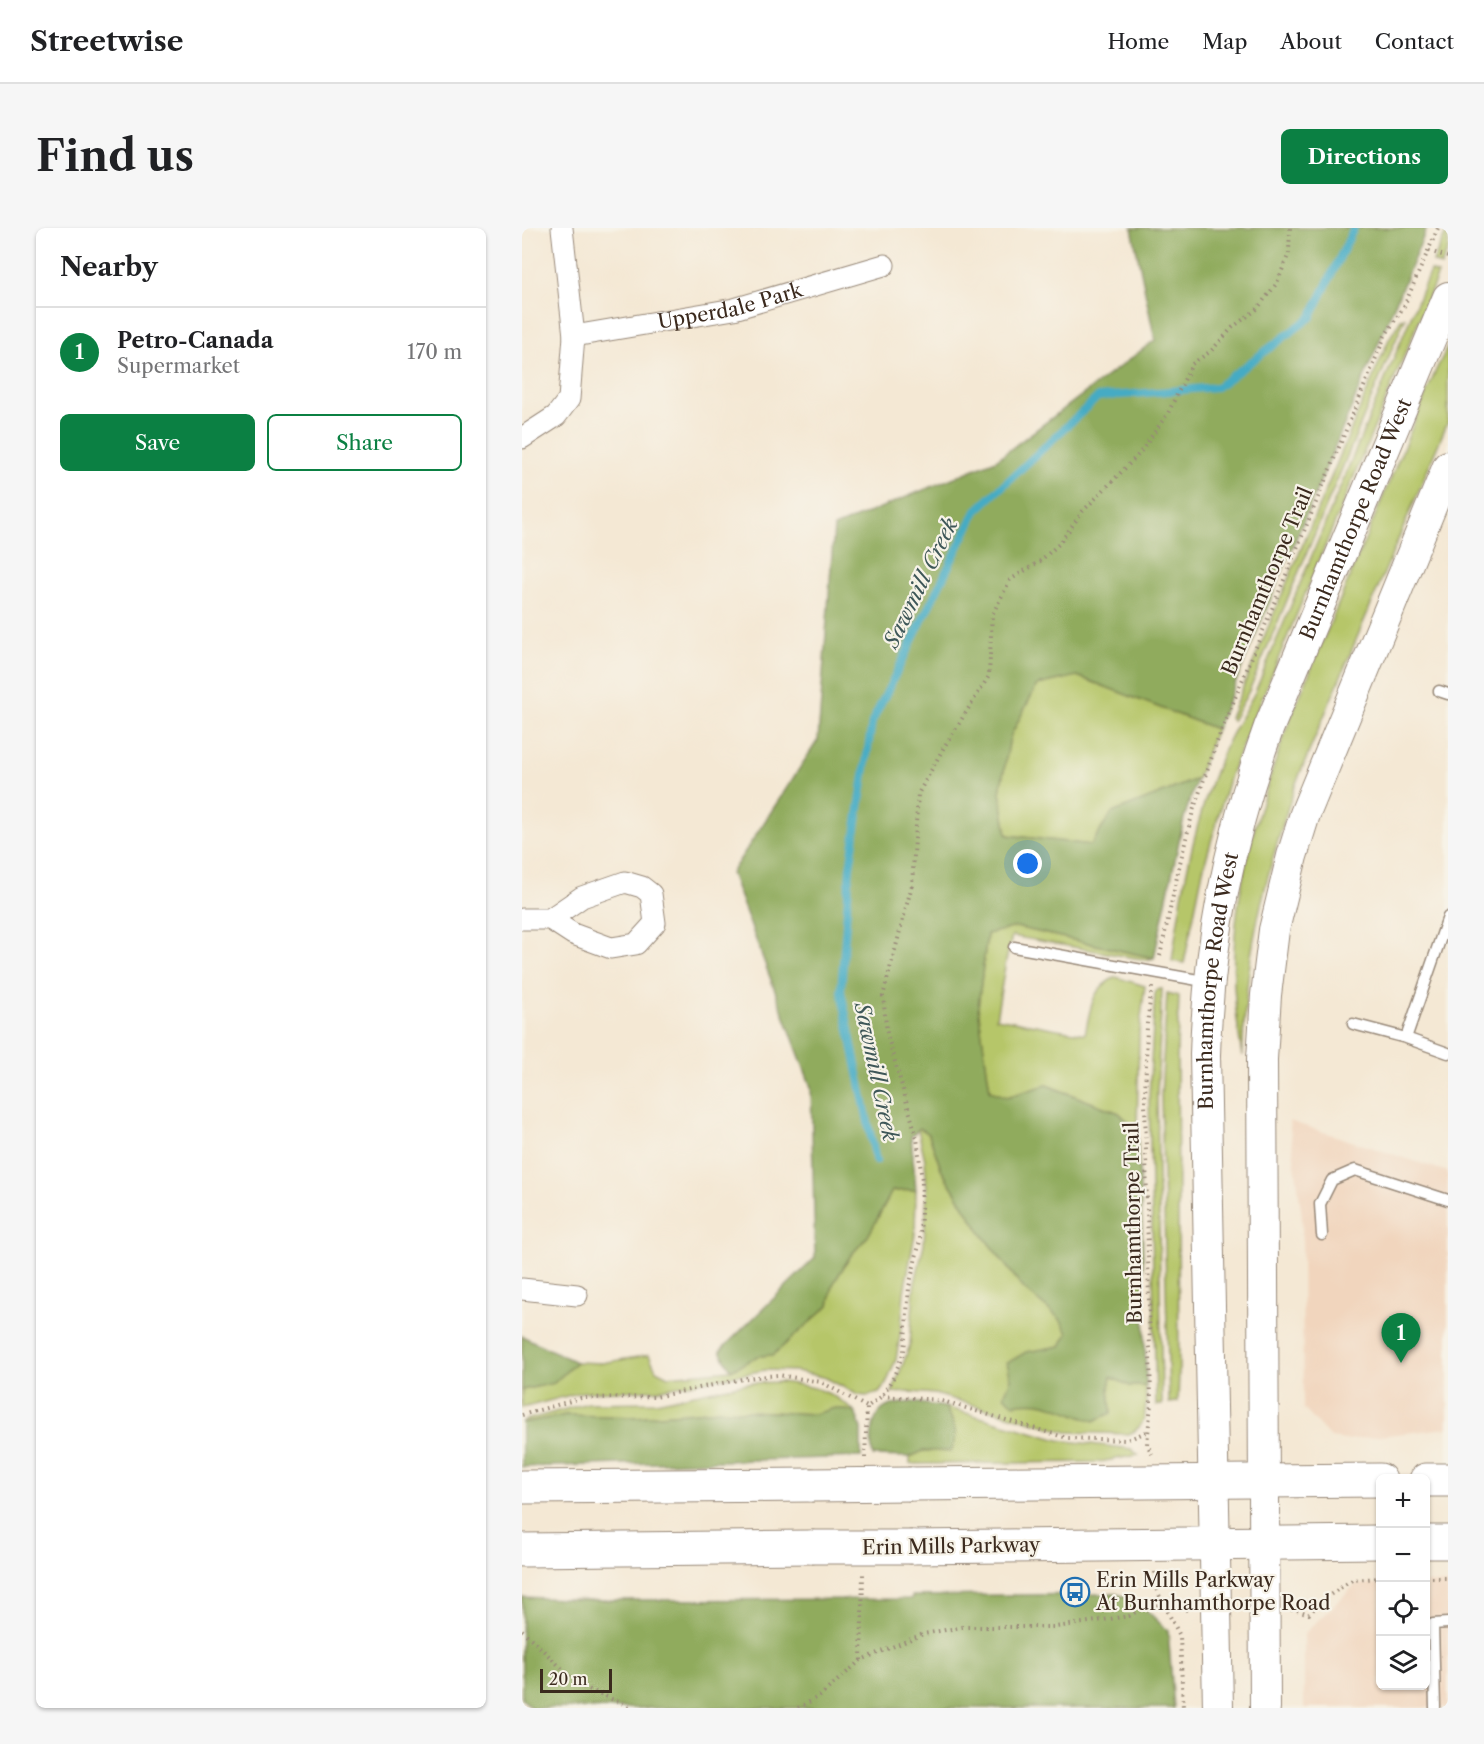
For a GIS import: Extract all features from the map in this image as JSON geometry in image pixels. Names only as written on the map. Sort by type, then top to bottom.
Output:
[{"type":"main road","name":"Burnhamthorpe Road West","points":[[1218,1708],[1205,1055],[1209,982],[1221,904],[1234,837],[1269,726],[1448,297]]},
{"type":"main road","points":[[1265,1708],[1262,1059],[1266,995],[1274,930],[1305,814],[1448,466]]},
{"type":"main road","points":[[522,1487],[1376,1480]]},
{"type":"main road","points":[[1430,1480],[1448,1480]]},
{"type":"main road","name":"Erin Mills Parkway","points":[[522,1550],[1376,1542]]},
{"type":"main road","points":[[1430,1542],[1448,1542]]},
{"type":"street","points":[[522,438],[556,416],[569,399],[574,336],[562,228]]},
{"type":"street","name":"Upperdale Park","points":[[574,336],[734,309],[884,265]]},
{"type":"street","points":[[522,919],[550,918],[582,897],[625,882],[642,887],[651,894],[655,923],[636,944],[611,948],[573,934],[550,918]]},
{"type":"street","points":[[522,1289],[577,1295]]},
{"type":"lane","points":[[1407,1038],[1448,916]]},
{"type":"lane","points":[[1014,947],[1209,982]]},
{"type":"lane","points":[[1353,1024],[1407,1038],[1448,1053]]},
{"type":"lane","points":[[1322,1235],[1320,1204],[1332,1180],[1355,1170],[1448,1200]]},
{"type":"lane","points":[[1435,1708],[1433,1624],[1448,1623]]},
{"type":"path","points":[[522,1415],[581,1398],[656,1397],[747,1378],[778,1375],[821,1382],[867,1407],[882,1395],[893,1378],[904,1352],[909,1287],[920,1241],[922,1181],[917,1138],[886,1034],[883,996],[912,885],[918,794],[944,747],[989,676],[992,615],[1010,580],[1040,561],[1059,544],[1083,511],[1139,454],[1168,413],[1192,364],[1211,351],[1233,327],[1257,309],[1277,283],[1289,254],[1290,228]]},
{"type":"path","name":"Burnhamthorpe Trail","points":[[1160,957],[1179,863],[1193,811],[1218,739],[1386,336],[1404,306],[1438,228]]},
{"type":"path","points":[[1429,250],[1448,258]]},
{"type":"path","name":"Burnhamthorpe Trail","points":[[1151,990],[1147,1024],[1145,1103],[1151,1404],[1147,1444],[1152,1454]]},
{"type":"path","points":[[882,1395],[939,1400],[1067,1438],[1127,1440],[1149,1431]]},
{"type":"path","points":[[1297,1610],[1309,1614],[1322,1601],[1352,1580],[1376,1578]]},
{"type":"path","points":[[1430,1578],[1448,1578]]},
{"type":"path","points":[[1156,1589],[1180,1636],[1183,1708]]},
{"type":"path","points":[[798,1708],[820,1696],[861,1660],[923,1634],[962,1627],[1056,1627],[1129,1616],[1141,1609],[1165,1604],[1188,1611]]},
{"type":"path","points":[[522,1630],[579,1685],[633,1708]]},
{"type":"shaded area","points":[[1289,1121],[1448,1172],[1448,1428],[1346,1440],[1331,1438],[1303,1408],[1302,1216]]},
{"type":"shaded area","points":[[1430,1583],[1448,1584],[1448,1708],[1304,1708],[1304,1634],[1356,1584],[1376,1584],[1376,1690],[1430,1690]]},
{"type":"green space","points":[[1132,228],[1427,228],[1216,729],[1077,676],[1037,685],[1010,737],[1000,792],[1007,835],[1091,845],[1112,813],[1197,779],[1184,818],[1154,958],[1016,927],[987,934],[978,1007],[990,1091],[1007,1097],[1046,1085],[1119,1113],[1137,1130],[1146,1386],[1130,1386],[1111,1377],[1109,1387],[1111,1413],[1094,1421],[1046,1404],[1014,1404],[1004,1396],[1011,1379],[1007,1363],[1026,1352],[1061,1346],[1068,1333],[1060,1319],[1024,1289],[981,1233],[942,1171],[929,1135],[920,1128],[911,1136],[916,1190],[892,1191],[868,1236],[851,1255],[833,1284],[829,1305],[773,1355],[758,1356],[731,1370],[720,1351],[815,1258],[811,1087],[731,873],[818,740],[834,527],[996,460],[1155,340]]},
{"type":"green space","points":[[1448,228],[1448,249],[1441,266],[1433,262]]},
{"type":"green space","points":[[1430,271],[1438,274],[1230,775],[1203,870],[1184,963],[1172,961],[1180,905],[1192,849],[1217,767],[1228,741],[1255,692]]},
{"type":"green space","points":[[1405,318],[1249,691],[1232,721],[1230,718],[1389,339],[1401,319]]},
{"type":"green space","points":[[1448,346],[1448,421],[1296,783],[1276,847],[1264,890],[1251,956],[1242,1056],[1234,978],[1236,922],[1246,864],[1261,806],[1289,722]]},
{"type":"green space","points":[[1077,676],[1216,729],[1197,779],[1112,813],[1091,845],[1007,835],[1000,792],[1010,737],[1037,685]]},
{"type":"green space","points":[[1016,927],[1154,958],[1146,960],[1012,936],[996,1018],[1085,1034],[1093,1001],[1101,987],[1107,982],[1116,977],[1145,986],[1139,1033],[1137,1130],[1119,1113],[1047,1085],[1007,1097],[990,1091],[978,1007],[987,934]]},
{"type":"green space","points":[[1162,989],[1157,1095],[1162,1405],[1156,1405],[1149,1096],[1155,995],[1156,990]]},
{"type":"green space","points":[[1167,993],[1179,996],[1177,1049],[1179,1373],[1178,1402],[1169,1403],[1161,1096]]},
{"type":"green space","points":[[920,1128],[929,1135],[942,1171],[981,1233],[1024,1289],[1060,1319],[1068,1333],[1061,1346],[1044,1349],[1011,1379],[1014,1404],[1032,1401],[1057,1406],[1083,1418],[1111,1413],[1109,1387],[1111,1377],[1130,1386],[1146,1386],[1145,1414],[1136,1430],[1129,1434],[1067,1432],[935,1394],[892,1393],[910,1345],[914,1287],[924,1244],[927,1191],[925,1160],[918,1130]]},
{"type":"green space","points":[[916,1190],[915,1234],[904,1292],[896,1360],[886,1384],[879,1393],[867,1396],[858,1395],[826,1378],[797,1371],[765,1370],[656,1390],[582,1392],[522,1408],[522,1390],[554,1383],[576,1362],[602,1363],[649,1355],[656,1370],[668,1376],[731,1370],[758,1356],[773,1355],[829,1305],[833,1284],[851,1255],[868,1236],[892,1191]]},
{"type":"green space","points":[[522,1336],[576,1362],[554,1383],[522,1390]]},
{"type":"green space","points":[[781,1382],[821,1390],[855,1412],[835,1408],[815,1414],[721,1410],[636,1417],[566,1415],[522,1423],[522,1421],[588,1403],[656,1402],[748,1383]]},
{"type":"green space","points":[[912,1402],[945,1407],[955,1429],[954,1445],[951,1451],[923,1451],[910,1457],[873,1456],[872,1431],[879,1414],[890,1406]]},
{"type":"green space","points":[[945,1407],[1059,1440],[1131,1449],[1138,1455],[1099,1462],[910,1464],[910,1457],[923,1451],[954,1423]]},
{"type":"green space","points":[[835,1408],[855,1412],[861,1428],[861,1457],[522,1467],[522,1423],[566,1415],[636,1417],[721,1410],[815,1414]]},
{"type":"green space","points":[[1116,1594],[1136,1600],[1168,1631],[1174,1708],[532,1708],[522,1699],[522,1597],[591,1600],[911,1599],[912,1596]]},
{"type":"waterway","name":"Sawmill Creek","points":[[876,1161],[841,991],[850,868],[872,722],[976,511],[1098,397],[1217,387],[1311,317],[1354,228]]},
{"type":"place","name":"Petro-Canada","points":[[1401,1363]]},
{"type":"place","name":"Erin Mills Parkway At Burnhamthorpe Road","points":[[1075,1592]]}]
